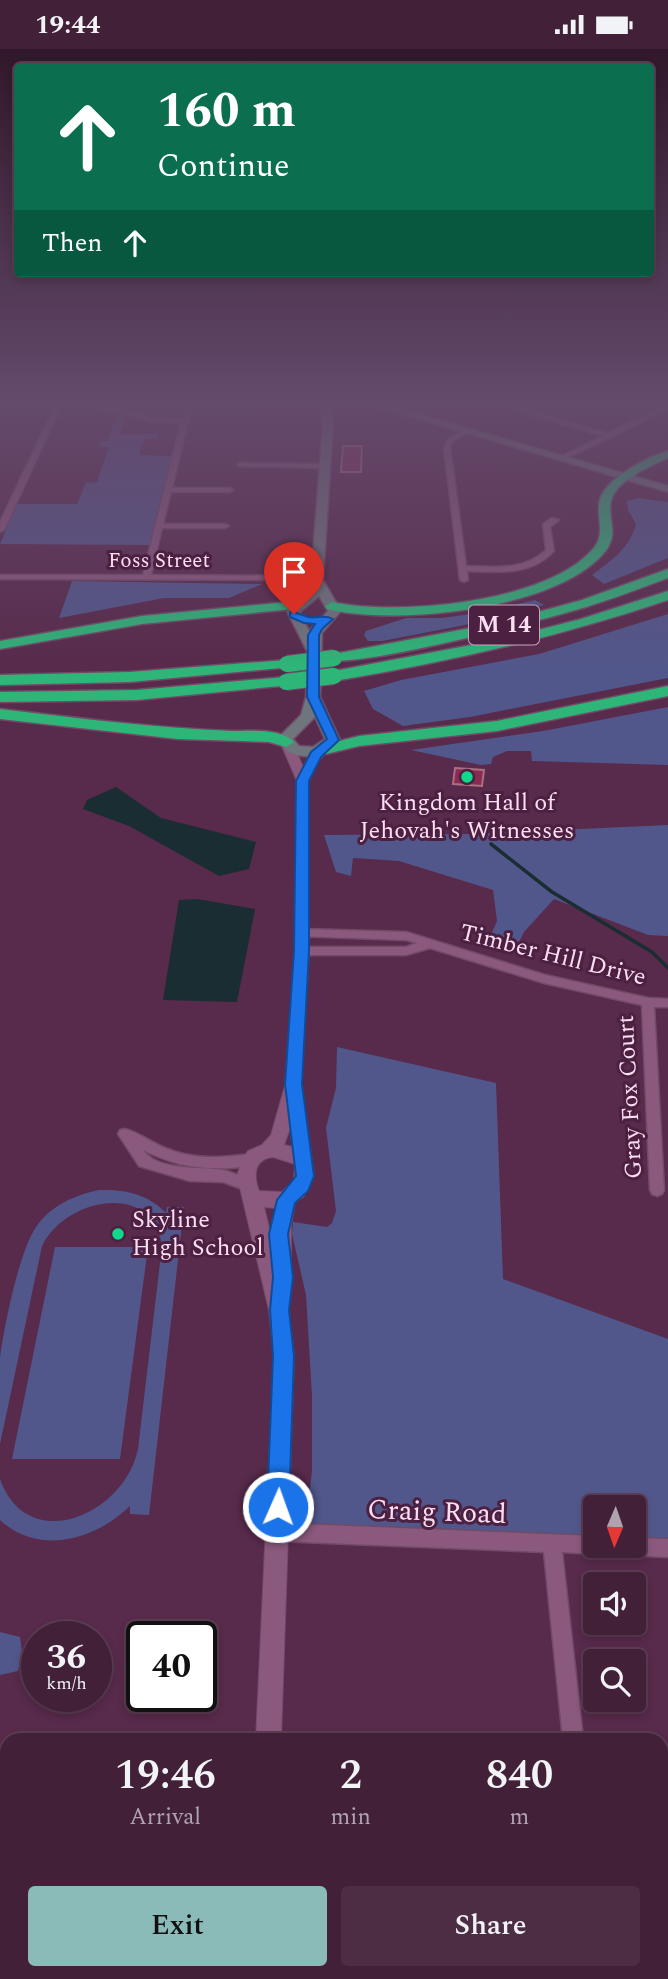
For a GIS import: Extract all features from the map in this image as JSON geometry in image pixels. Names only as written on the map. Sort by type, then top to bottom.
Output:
[{"type":"highway","points":[[330,610],[420,610],[479,603],[546,585],[574,570],[599,551],[609,525],[605,506],[607,495],[613,490]]},
{"type":"highway","name":"M 14","points":[[0,680],[130,677],[334,658],[431,642],[516,623],[628,590],[668,573]]},
{"type":"highway","name":"M 14","points":[[0,697],[137,695],[286,683],[334,676],[497,646],[583,623],[668,595]]},
{"type":"highway","points":[[0,645],[142,620],[300,608]]},
{"type":"highway","points":[[324,749],[359,741],[497,726],[668,691]]},
{"type":"highway","points":[[0,714],[178,734],[270,737],[286,743]]},
{"type":"main road","points":[[300,608],[315,593],[323,490]]},
{"type":"main road","points":[[317,579],[330,610]]},
{"type":"main road","points":[[300,608],[316,601],[330,610]]},
{"type":"main road","points":[[300,608],[315,621],[330,610]]},
{"type":"main road","points":[[300,608],[312,650]]},
{"type":"main road","points":[[313,697],[333,740],[324,749],[302,751],[286,743],[287,734],[308,716],[313,697],[312,650],[315,632],[330,610]]},
{"type":"main road","points":[[296,727],[318,726],[330,731]]},
{"type":"street","points":[[0,530],[19,490]]},
{"type":"street","points":[[146,578],[167,490]]},
{"type":"street","points":[[453,490],[464,580]]},
{"type":"street","points":[[463,568],[518,569],[538,561],[550,551],[546,526],[555,520]]},
{"type":"street","points":[[159,526],[225,526]]},
{"type":"street","name":"Foss Street","points":[[0,577],[317,579]]},
{"type":"street","points":[[286,743],[303,781]]},
{"type":"street","points":[[279,1310],[283,1277],[279,1234],[287,1200],[302,1186],[305,1176],[293,1084],[302,951],[303,781],[313,759],[324,749]]},
{"type":"street","name":"Timber Hill Drive","points":[[302,933],[405,936],[544,979],[648,1002],[668,1003]]},
{"type":"street","name":"Timber Hill Drive","points":[[302,951],[406,951],[428,944]]},
{"type":"street","name":"Gray Fox Court","points":[[648,1002],[657,1190]]},
{"type":"street","points":[[287,1200],[276,1201],[223,1176],[190,1175],[144,1162],[125,1134],[180,1161],[217,1164],[251,1160],[268,1150],[279,1138],[293,1084]]},
{"type":"street","points":[[268,1150],[287,1152],[301,1159]]},
{"type":"street","points":[[251,1160],[246,1169],[249,1190],[279,1310],[284,1356],[268,1733]]},
{"type":"street","name":"Craig Road","points":[[277,1532],[583,1544]]},
{"type":"street","points":[[552,1543],[572,1733]]},
{"type":"street","points":[[646,1547],[668,1548]]},
{"type":"shaded area","points":[[83,490],[164,490],[150,545],[0,544],[17,504],[77,504]]},
{"type":"shaded area","points":[[639,498],[668,502],[668,558],[604,584],[592,575],[619,553],[629,540],[636,524],[628,510],[627,501]]},
{"type":"shaded area","points":[[72,581],[262,584],[229,598],[164,598],[59,618]]},
{"type":"shaded area","points":[[535,600],[544,605],[470,624],[382,641],[368,641],[364,635],[366,631],[406,618],[442,618],[485,612]]},
{"type":"shaded area","points":[[668,614],[668,678],[470,717],[403,726],[373,709],[364,691],[401,680],[539,654]]},
{"type":"shaded area","points":[[668,707],[668,765],[532,761],[531,751],[507,751],[493,757],[491,764],[481,765],[411,750],[543,731]]},
{"type":"shaded area","points":[[116,787],[161,818],[256,842],[249,869],[219,876],[129,826],[83,809],[87,800]]},
{"type":"shaded area","points":[[668,825],[668,936],[648,935],[554,899],[524,932],[514,952],[489,939],[497,921],[493,890],[399,861],[353,858],[351,876],[336,872],[324,835],[466,834]]},
{"type":"shaded area","points":[[197,899],[255,909],[237,1002],[163,1000],[179,900]]},
{"type":"shaded area","points":[[337,1047],[496,1083],[503,1279],[668,1339],[668,1548],[646,1546],[646,1495],[583,1495],[583,1545],[305,1533],[312,1471],[312,1396],[306,1295],[292,1234],[293,1222],[327,1227],[332,1223],[336,1211],[326,1128],[336,1088]]},
{"type":"shaded area","points":[[99,1190],[136,1194],[152,1201],[166,1213],[167,1207],[184,1207],[149,1515],[130,1514],[130,1506],[116,1518],[84,1535],[49,1540],[32,1538],[15,1531],[0,1520],[0,1479],[13,1503],[31,1516],[52,1521],[74,1518],[95,1508],[114,1493],[129,1473],[138,1449],[162,1246],[155,1225],[143,1211],[126,1204],[107,1203],[69,1216],[53,1230],[42,1246],[0,1444],[0,1358],[9,1307],[25,1249],[39,1223],[51,1211],[74,1198]]},
{"type":"shaded area","points":[[55,1247],[148,1247],[120,1459],[12,1459]]},
{"type":"shaded area","points":[[0,1632],[20,1637],[21,1657],[18,1671],[0,1675]]},
{"type":"building","name":"Kingdom Hall of Jehovah's Witnesses","points":[[455,768],[484,770],[482,786],[453,784]]},
{"type":"waterway","points":[[491,844],[552,892],[652,952],[668,968]]},
{"type":"place","name":"Kingdom Hall of Jehovah's Witnesses","points":[[467,777]]},
{"type":"place","name":"Skyline High School","points":[[118,1234]]},
{"type":"route","points":[[278,1507],[284,1356],[279,1310],[283,1277],[280,1220],[287,1200],[302,1186],[305,1176],[293,1084],[302,951],[303,781],[316,755],[331,745],[333,740],[313,697],[314,635],[317,627],[327,619],[308,621],[294,614]]}]
